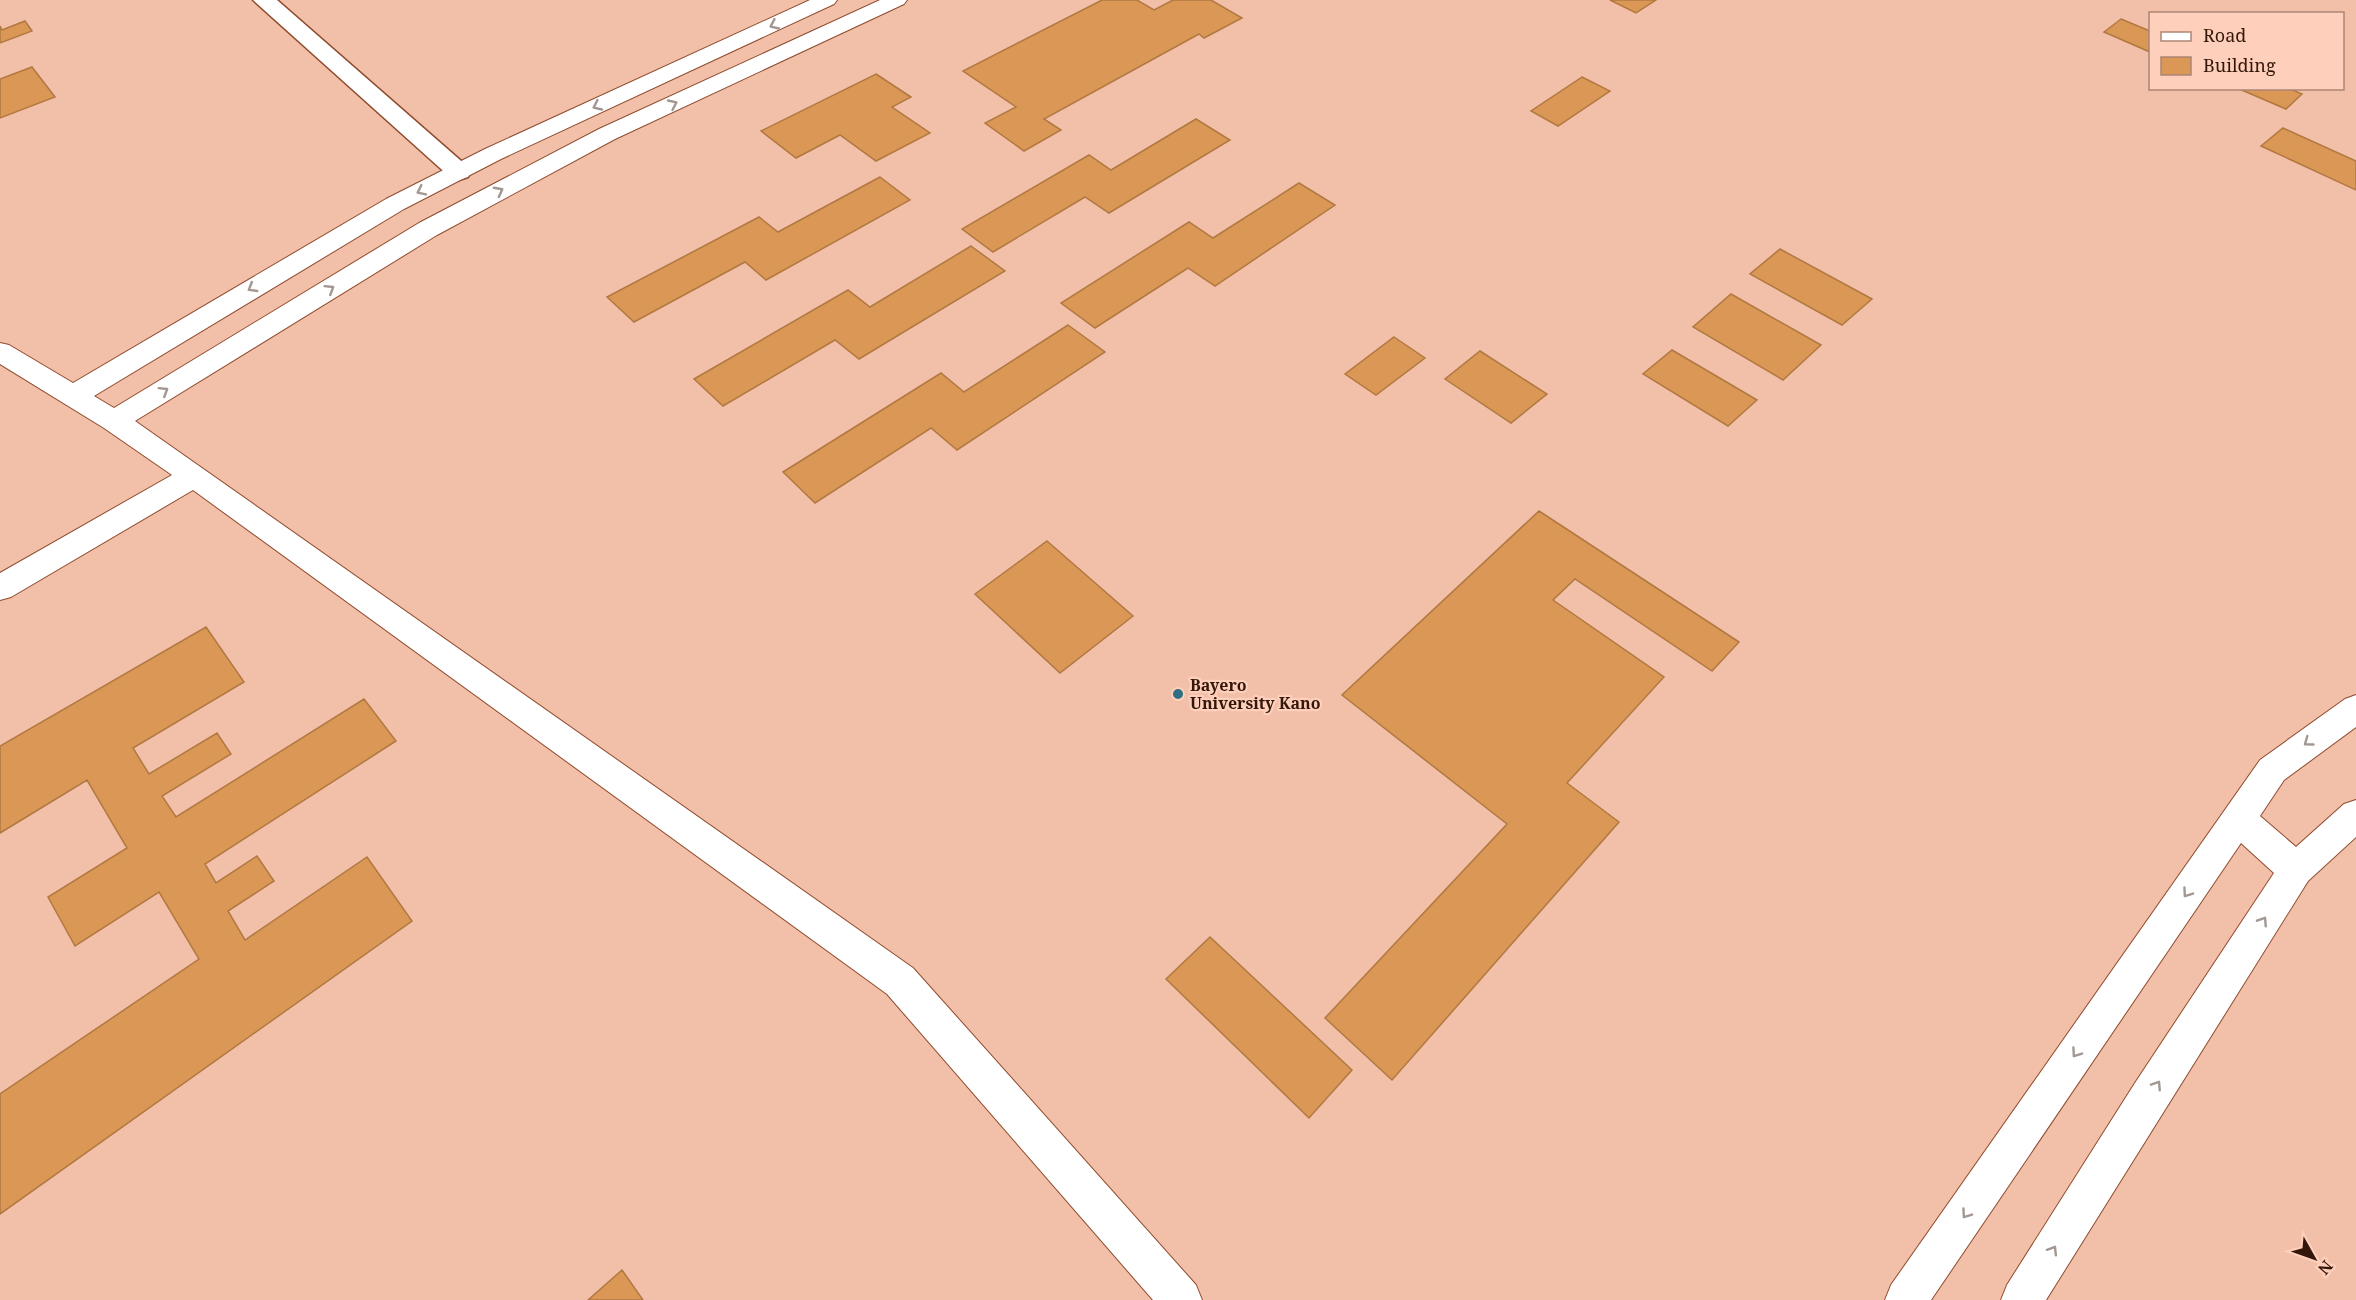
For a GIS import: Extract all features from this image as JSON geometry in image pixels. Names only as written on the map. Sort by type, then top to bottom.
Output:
[{"type":"street","points":[[264,0],[459,172]]},
{"type":"lane","points":[[74,396],[394,204],[597,105],[827,0]]},
{"type":"lane","points":[[114,421],[428,229],[608,134],[897,0]]},
{"type":"lane","points":[[394,204],[428,229]]},
{"type":"lane","points":[[0,352],[114,421],[194,476],[900,981],[1181,1300]]},
{"type":"lane","points":[[0,588],[194,476]]},
{"type":"lane","points":[[1906,1300],[2272,770],[2354,712]]},
{"type":"lane","points":[[2022,1300],[2296,870],[2356,815]]},
{"type":"lane","points":[[2239,819],[2296,870]]},
{"type":"shaded area","name":"Bayero University Kano","points":[[0,0],[2356,0],[2356,1300],[0,1300]]},
{"type":"building","points":[[1102,0],[1137,0],[1154,10],[1173,0],[1211,0],[1242,18],[1204,38],[1199,34],[1044,119],[1061,130],[1024,151],[985,123],[1016,107],[963,71]]},
{"type":"building","points":[[1610,0],[1656,0],[1636,13]]},
{"type":"building","points":[[2121,19],[2149,31],[2149,52],[2104,32]]},
{"type":"building","points":[[25,21],[32,31],[0,43],[0,26],[2,30]]},
{"type":"building","points":[[32,67],[55,97],[0,118],[0,79]]},
{"type":"building","points":[[876,74],[911,97],[892,107],[930,133],[876,161],[840,135],[796,158],[761,131]]},
{"type":"building","points":[[1582,77],[1610,91],[1558,126],[1531,111]]},
{"type":"building","points":[[2242,90],[2293,90],[2302,94],[2286,109]]},
{"type":"building","points":[[1196,119],[1230,140],[1109,213],[1085,197],[993,252],[962,229],[1089,155],[1111,170]]},
{"type":"building","points":[[2283,128],[2356,161],[2356,190],[2261,146]]},
{"type":"building","points":[[880,177],[910,200],[766,280],[745,262],[634,322],[607,297],[759,217],[778,232]]},
{"type":"building","points":[[1299,183],[1335,205],[1215,286],[1188,268],[1095,328],[1061,303],[1189,222],[1213,238]]},
{"type":"building","points":[[971,246],[1005,271],[859,359],[835,340],[723,406],[694,379],[848,290],[870,307]]},
{"type":"building","points":[[1780,249],[1872,299],[1842,325],[1750,274]]},
{"type":"building","points":[[1731,294],[1821,345],[1783,380],[1693,327]]},
{"type":"building","points":[[1068,325],[1105,352],[957,450],[931,428],[815,503],[783,472],[941,373],[964,392]]},
{"type":"building","points":[[1394,337],[1425,358],[1376,395],[1345,374]]},
{"type":"building","points":[[1672,350],[1757,400],[1728,426],[1643,374]]},
{"type":"building","points":[[1480,351],[1547,394],[1511,423],[1445,379]]},
{"type":"building","points":[[1539,511],[1739,642],[1712,671],[1575,579],[1553,600],[1664,677],[1567,783],[1619,822],[1392,1080],[1325,1018],[1507,824],[1342,695]]},
{"type":"building","points":[[1047,541],[1133,616],[1060,673],[975,594]]},
{"type":"building","points":[[206,627],[244,682],[133,748],[149,774],[217,733],[231,754],[162,796],[176,817],[364,699],[396,741],[205,864],[216,883],[257,856],[274,881],[228,911],[245,940],[367,857],[412,921],[0,1214],[0,1094],[199,959],[159,892],[75,946],[48,897],[127,848],[87,780],[0,833],[0,746]]},
{"type":"building","points":[[1210,937],[1352,1070],[1309,1118],[1166,979]]},
{"type":"building","points":[[622,1270],[643,1300],[588,1300]]},
{"type":"place","name":"Bayero University Kano","points":[[1178,694]]}]
